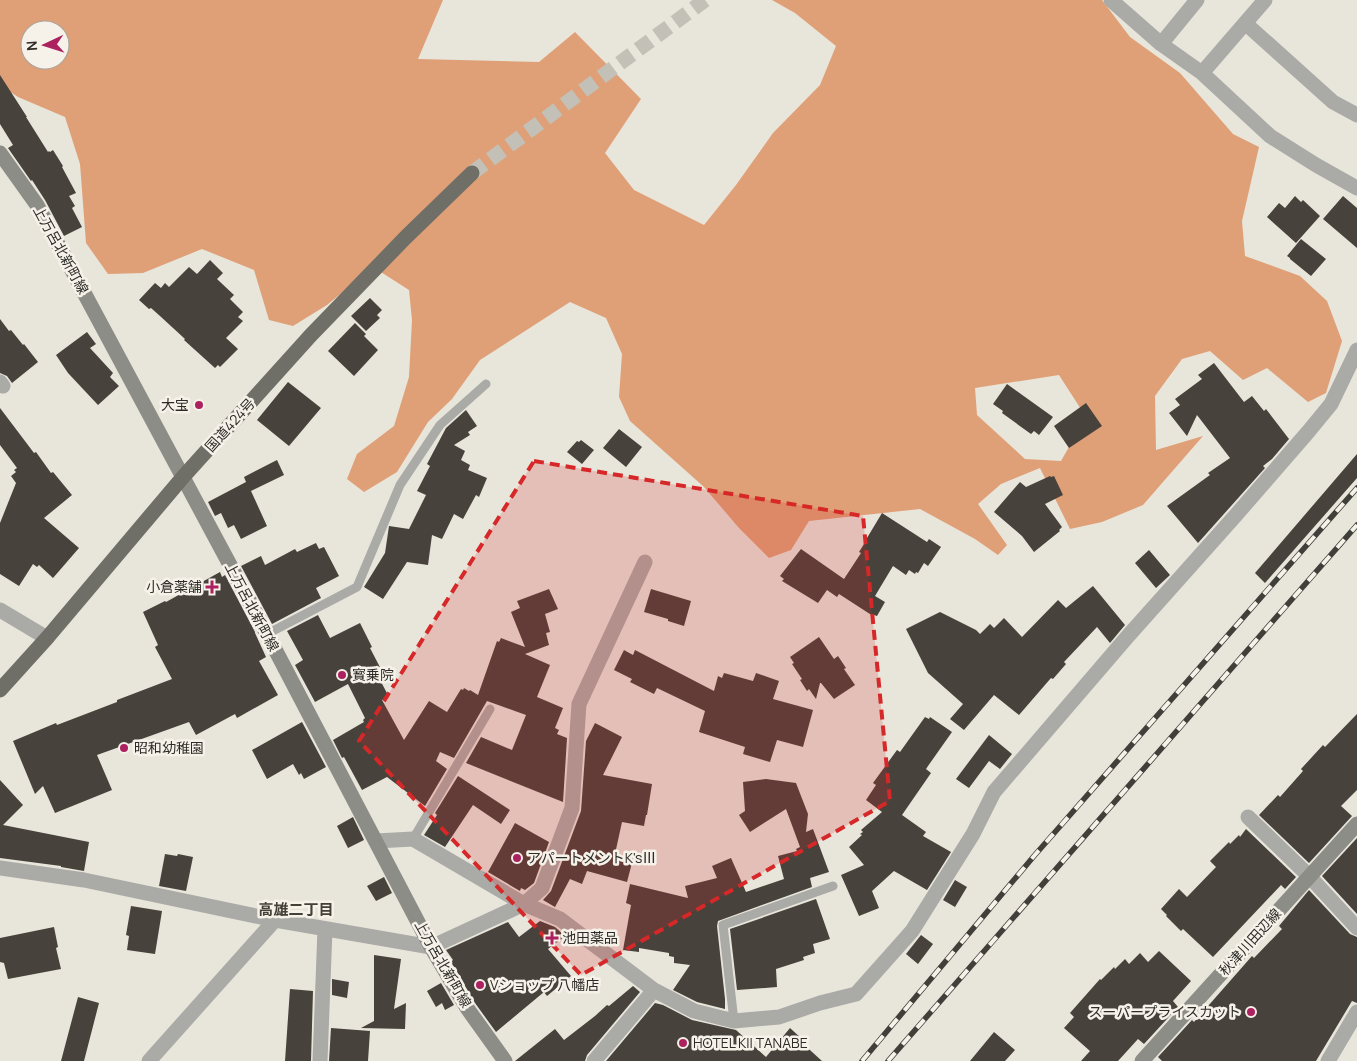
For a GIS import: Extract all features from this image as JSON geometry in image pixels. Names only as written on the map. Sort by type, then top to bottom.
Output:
[{"type":"highway","name":"国道424号","points":[[0,690],[47,638],[183,477],[318,328],[406,236],[472,173]]},
{"type":"main road","name":"上万呂北新町線","points":[[0,153],[37,205],[267,634],[431,947],[467,1008],[505,1061]]},
{"type":"main road","name":"秋津川田辺線","points":[[1142,1061],[1357,824]]},
{"type":"street","points":[[1111,0],[1161,44],[1202,73],[1270,136],[1357,188]]},
{"type":"street","points":[[1161,44],[1197,0]]},
{"type":"street","points":[[1202,73],[1265,0]]},
{"type":"street","points":[[1245,23],[1333,102],[1357,114]]},
{"type":"street","points":[[376,841],[414,839],[524,904],[560,919],[654,990],[694,1011],[734,1021],[779,1017],[820,1003],[856,994],[912,932],[973,834],[994,792],[1331,404],[1357,350]]},
{"type":"street","points":[[0,868],[84,880],[275,920],[431,947],[524,904],[542,888],[572,808],[579,704],[644,562]]},
{"type":"street","points":[[0,610],[47,638]]},
{"type":"street","points":[[1248,816],[1309,876],[1357,928]]},
{"type":"street","points":[[149,1061],[275,920]]},
{"type":"street","points":[[320,1061],[325,929]]},
{"type":"street","points":[[594,1061],[654,990]]},
{"type":"street","points":[[1328,1061],[1357,1012]]},
{"type":"lane","points":[[267,634],[358,587],[400,485],[440,425],[486,384]]},
{"type":"lane","points":[[414,839],[490,709]]},
{"type":"lane","points":[[734,1021],[723,925],[834,886]]},
{"type":"highlighted area","points":[[534,461],[863,516],[890,801],[581,975],[359,741]]},
{"type":"shaded area","points":[[0,0],[443,0],[418,59],[539,62],[575,32],[641,99],[605,153],[634,190],[704,225],[736,185],[773,133],[820,85],[836,46],[795,13],[772,0],[1102,0],[1130,37],[1180,73],[1233,134],[1259,147],[1242,221],[1245,256],[1300,276],[1327,301],[1342,341],[1326,393],[1308,402],[1267,368],[1243,380],[1210,351],[1182,359],[1155,396],[1156,450],[1203,436],[1143,505],[1102,522],[1070,529],[1040,468],[1001,484],[978,504],[1007,545],[998,555],[975,539],[920,509],[809,521],[791,550],[769,558],[739,528],[704,487],[630,421],[619,397],[622,354],[606,318],[570,302],[480,360],[452,399],[428,422],[397,472],[364,492],[347,479],[357,454],[394,426],[409,377],[412,320],[409,290],[373,267],[327,305],[293,326],[269,320],[254,270],[202,249],[143,273],[108,274],[86,243],[80,164],[65,117],[18,97],[0,85]],"holes":[[[1059,375],[1086,417],[1061,461],[1025,459],[977,415],[975,388]]]},
{"type":"building","points":[[0,75],[48,152],[53,150],[76,193],[69,196],[75,206],[72,208],[82,227],[64,236],[45,200],[8,148],[13,145],[0,124]]},
{"type":"building","points":[[1295,196],[1301,202],[1303,200],[1320,216],[1296,243],[1267,217],[1279,203],[1285,208]]},
{"type":"building","points":[[1343,196],[1357,208],[1357,248],[1323,219]]},
{"type":"building","points":[[1301,239],[1326,259],[1311,276],[1287,256]]},
{"type":"building","points":[[210,260],[223,273],[217,279],[234,295],[230,299],[243,312],[238,317],[243,321],[226,338],[238,349],[220,367],[218,365],[215,368],[160,316],[139,300],[155,283],[161,288],[165,283],[169,287],[189,267],[197,274]]},
{"type":"building","points":[[370,298],[382,310],[377,315],[380,318],[366,331],[351,316]]},
{"type":"building","points":[[0,319],[38,362],[12,383],[7,376],[0,373]]},
{"type":"building","points":[[355,323],[366,334],[364,336],[378,350],[354,376],[328,351]]},
{"type":"building","points":[[87,332],[96,344],[90,348],[113,373],[110,377],[119,386],[98,405],[68,373],[56,355]]},
{"type":"building","points":[[1214,363],[1244,402],[1252,396],[1264,411],[1266,409],[1289,439],[1272,459],[1263,466],[1265,468],[1198,543],[1167,506],[1230,458],[1197,415],[1187,436],[1169,413],[1180,405],[1175,399],[1202,379],[1198,375]]},
{"type":"building","points":[[288,382],[321,408],[289,446],[257,420]]},
{"type":"building","points":[[1007,384],[1053,417],[1039,435],[1034,431],[1031,434],[993,404]]},
{"type":"building","points":[[1086,403],[1102,426],[1069,448],[1054,426]]},
{"type":"building","points":[[0,408],[34,453],[36,452],[51,473],[53,472],[72,495],[44,518],[79,548],[53,578],[39,565],[37,567],[33,564],[19,586],[0,574],[0,523],[16,483],[11,476],[16,472],[14,470],[17,468],[0,445]]},
{"type":"building","points":[[466,410],[477,426],[468,432],[470,435],[454,445],[465,451],[461,460],[470,465],[468,470],[487,478],[479,497],[476,495],[463,519],[454,514],[442,539],[432,535],[428,565],[407,562],[383,599],[364,587],[385,553],[389,526],[409,529],[426,495],[417,491],[430,466],[427,464],[446,428]]},
{"type":"building","points":[[619,429],[642,447],[626,467],[603,448]]},
{"type":"building","points":[[581,440],[594,450],[582,464],[567,452],[577,441]]},
{"type":"building","points":[[1357,454],[1357,478],[1265,583],[1255,573]]},
{"type":"building","points":[[277,460],[284,475],[251,491],[267,526],[241,539],[234,525],[228,528],[221,513],[215,516],[208,502],[246,482],[244,477]]},
{"type":"building","points":[[1054,476],[1063,495],[1045,504],[1062,527],[1060,531],[1034,552],[1022,536],[994,512],[1020,482],[1026,487]]},
{"type":"building","points":[[882,513],[927,542],[929,539],[941,547],[928,566],[924,563],[918,573],[916,572],[915,574],[909,570],[906,575],[893,566],[875,596],[885,602],[877,616],[873,616],[839,594],[837,597],[827,590],[818,603],[782,581],[784,579],[780,576],[801,549],[844,579],[861,553],[859,552]]},
{"type":"building","points":[[316,543],[319,549],[324,547],[339,576],[316,588],[321,598],[272,624],[241,566],[261,556],[265,565],[295,549],[297,552]]},
{"type":"building","points":[[1149,550],[1170,575],[1156,588],[1135,563]]},
{"type":"building","points":[[220,572],[222,577],[225,575],[255,632],[266,657],[259,661],[278,695],[237,718],[235,714],[196,735],[189,722],[97,755],[112,790],[55,813],[43,786],[35,794],[13,741],[172,679],[155,647],[158,645],[143,612],[166,602]]},
{"type":"building","points":[[1093,586],[1125,625],[1110,643],[1097,627],[1064,662],[1066,664],[1053,679],[1051,678],[1019,715],[994,695],[964,730],[950,719],[963,704],[928,673],[906,629],[940,612],[976,630],[980,634],[990,624],[994,628],[1004,618],[1022,637],[1058,600],[1066,608]]},
{"type":"building","points":[[549,589],[558,609],[545,614],[550,632],[546,633],[549,645],[525,654],[550,665],[537,697],[563,708],[555,728],[559,730],[557,734],[567,738],[563,802],[466,763],[481,737],[512,750],[526,715],[487,701],[454,758],[440,752],[436,761],[447,769],[425,806],[387,777],[362,790],[333,740],[364,722],[365,718],[348,684],[315,702],[295,665],[303,660],[287,631],[318,615],[330,638],[360,623],[384,675],[379,678],[389,697],[382,700],[404,740],[429,701],[447,712],[461,689],[470,690],[478,695],[497,641],[499,642],[501,638],[525,647],[511,612],[520,608],[517,601]]},
{"type":"building","points":[[651,589],[691,601],[684,626],[644,612]]},
{"type":"building","points":[[819,637],[834,659],[838,656],[855,685],[834,699],[821,683],[816,699],[809,689],[807,691],[790,657]]},
{"type":"building","points":[[624,650],[633,655],[635,650],[714,691],[718,676],[722,678],[724,673],[753,681],[756,673],[779,681],[773,699],[813,710],[803,747],[777,740],[770,762],[743,754],[745,747],[699,732],[705,711],[657,688],[654,694],[630,682],[632,679],[614,670]]},
{"type":"building","points":[[1357,714],[1357,790],[1341,806],[1352,816],[1309,863],[1259,815],[1278,795],[1280,797],[1303,771],[1301,769],[1323,745],[1325,747]]},
{"type":"building","points":[[925,717],[929,719],[930,717],[952,732],[926,769],[931,773],[902,815],[926,832],[923,836],[951,852],[927,890],[894,871],[872,891],[879,908],[859,916],[841,875],[864,865],[849,847],[862,835],[860,834],[863,832],[861,830],[882,812],[866,800],[876,785],[873,783],[897,750],[900,752]]},
{"type":"building","points":[[302,722],[326,767],[304,779],[301,773],[299,775],[293,764],[267,779],[252,750]]},
{"type":"building","points":[[595,723],[622,737],[603,775],[652,784],[647,815],[644,826],[622,822],[615,854],[633,859],[627,882],[587,871],[582,884],[570,879],[555,907],[543,900],[551,891],[581,811],[586,741]]},
{"type":"building","points":[[989,735],[1012,754],[1000,769],[989,761],[969,788],[956,779]]},
{"type":"building","points":[[458,776],[510,810],[501,824],[473,805],[445,847],[424,835]]},
{"type":"building","points":[[766,779],[796,783],[808,814],[806,832],[813,829],[829,872],[810,878],[812,887],[718,921],[725,1009],[697,1002],[673,990],[690,965],[674,963],[674,957],[669,956],[669,953],[639,948],[639,952],[623,950],[631,905],[626,903],[630,884],[688,898],[685,886],[717,878],[712,866],[731,858],[746,892],[784,879],[778,856],[797,851],[796,849],[800,847],[786,809],[750,832],[739,815],[745,811],[743,782]]},
{"type":"building","points":[[0,780],[23,805],[3,825],[89,842],[84,871],[0,858]]},
{"type":"building","points":[[353,817],[364,840],[348,848],[337,826]]},
{"type":"building","name":"アパートメントK'sⅢ","points":[[515,823],[549,842],[534,883],[525,890],[521,888],[520,891],[488,872]]},
{"type":"building","points":[[1246,829],[1296,877],[1285,889],[1281,885],[1213,957],[1183,929],[1181,931],[1161,909],[1179,889],[1187,897],[1216,867],[1210,861],[1229,842],[1230,844],[1239,835],[1240,837]]},
{"type":"building","points":[[1357,838],[1357,914],[1322,876]]},
{"type":"building","points":[[165,854],[193,857],[186,891],[159,886]]},
{"type":"building","points":[[384,877],[392,893],[376,901],[367,886]]},
{"type":"building","points":[[955,880],[967,887],[955,907],[943,900]]},
{"type":"building","points":[[1309,890],[1350,934],[1357,937],[1357,1003],[1352,1001],[1316,1061],[1162,1061],[1158,1057],[1192,1020],[1194,1022],[1252,956],[1254,958],[1282,929],[1279,926]]},
{"type":"building","points":[[816,899],[830,939],[813,944],[815,953],[803,957],[804,960],[776,969],[777,987],[737,990],[730,929]]},
{"type":"building","points":[[131,906],[162,911],[155,954],[127,950],[129,936],[126,935]]},
{"type":"building","points":[[540,921],[555,927],[565,936],[548,949],[571,976],[547,996],[544,992],[496,1032],[475,1003],[446,950],[508,922],[519,937]]},
{"type":"building","points":[[54,927],[61,969],[8,979],[4,963],[0,962],[0,938]]},
{"type":"building","points":[[921,935],[933,944],[918,964],[906,954]]},
{"type":"building","points":[[1159,951],[1191,981],[1173,1001],[1178,1007],[1144,1044],[1138,1039],[1118,1061],[1081,1061],[1090,1051],[1064,1028],[1074,1017],[1070,1013],[1100,979],[1114,967],[1115,969],[1125,959],[1129,964],[1140,953],[1148,962]]},
{"type":"building","points":[[374,955],[401,959],[394,1009],[406,1003],[405,1029],[361,1028],[374,1021]]},
{"type":"building","points":[[332,979],[349,982],[347,998],[332,995]]},
{"type":"building","points":[[441,983],[454,1005],[445,1010],[442,1003],[436,1007],[427,991]]},
{"type":"building","points":[[633,986],[640,992],[587,1055],[585,1061],[515,1061],[555,1029],[564,1040]]},
{"type":"building","points":[[290,989],[313,991],[311,1061],[285,1061]]},
{"type":"building","points":[[78,997],[99,1003],[84,1061],[61,1061]]},
{"type":"building","name":"HOTEL KII TANABE","points":[[655,1003],[663,1005],[692,1020],[736,1030],[766,1057],[790,1028],[802,1039],[800,1041],[822,1061],[606,1061]]},
{"type":"building","points":[[331,1028],[370,1031],[368,1061],[329,1061]]},
{"type":"building","points":[[994,1032],[1015,1050],[1005,1061],[970,1061]]},
{"type":"tunnel","points":[[472,173],[705,0]]},
{"type":"railway","points":[[862,1061],[1034,856],[1357,488]]},
{"type":"railway","points":[[888,1061],[1357,525]]},
{"type":"place","name":"大宝","points":[[199,405]]},
{"type":"place","name":"小倉薬舗","points":[[212,587]]},
{"type":"place","name":"寳乗院","points":[[342,675]]},
{"type":"place","name":"昭和幼稚園","points":[[124,748]]},
{"type":"place","name":"アパートメントK'sⅢ","points":[[517,858]]},
{"type":"place","name":"池田薬品","points":[[552,938]]},
{"type":"place","name":"Vショップ 八幡店","points":[[480,985]]},
{"type":"place","name":"スーパープライスカット","points":[[1251,1012]]},
{"type":"place","name":"HOTEL KII TANABE","points":[[683,1043]]},
{"type":"district","name":"高雄二丁目","points":[[296,910]]}]
